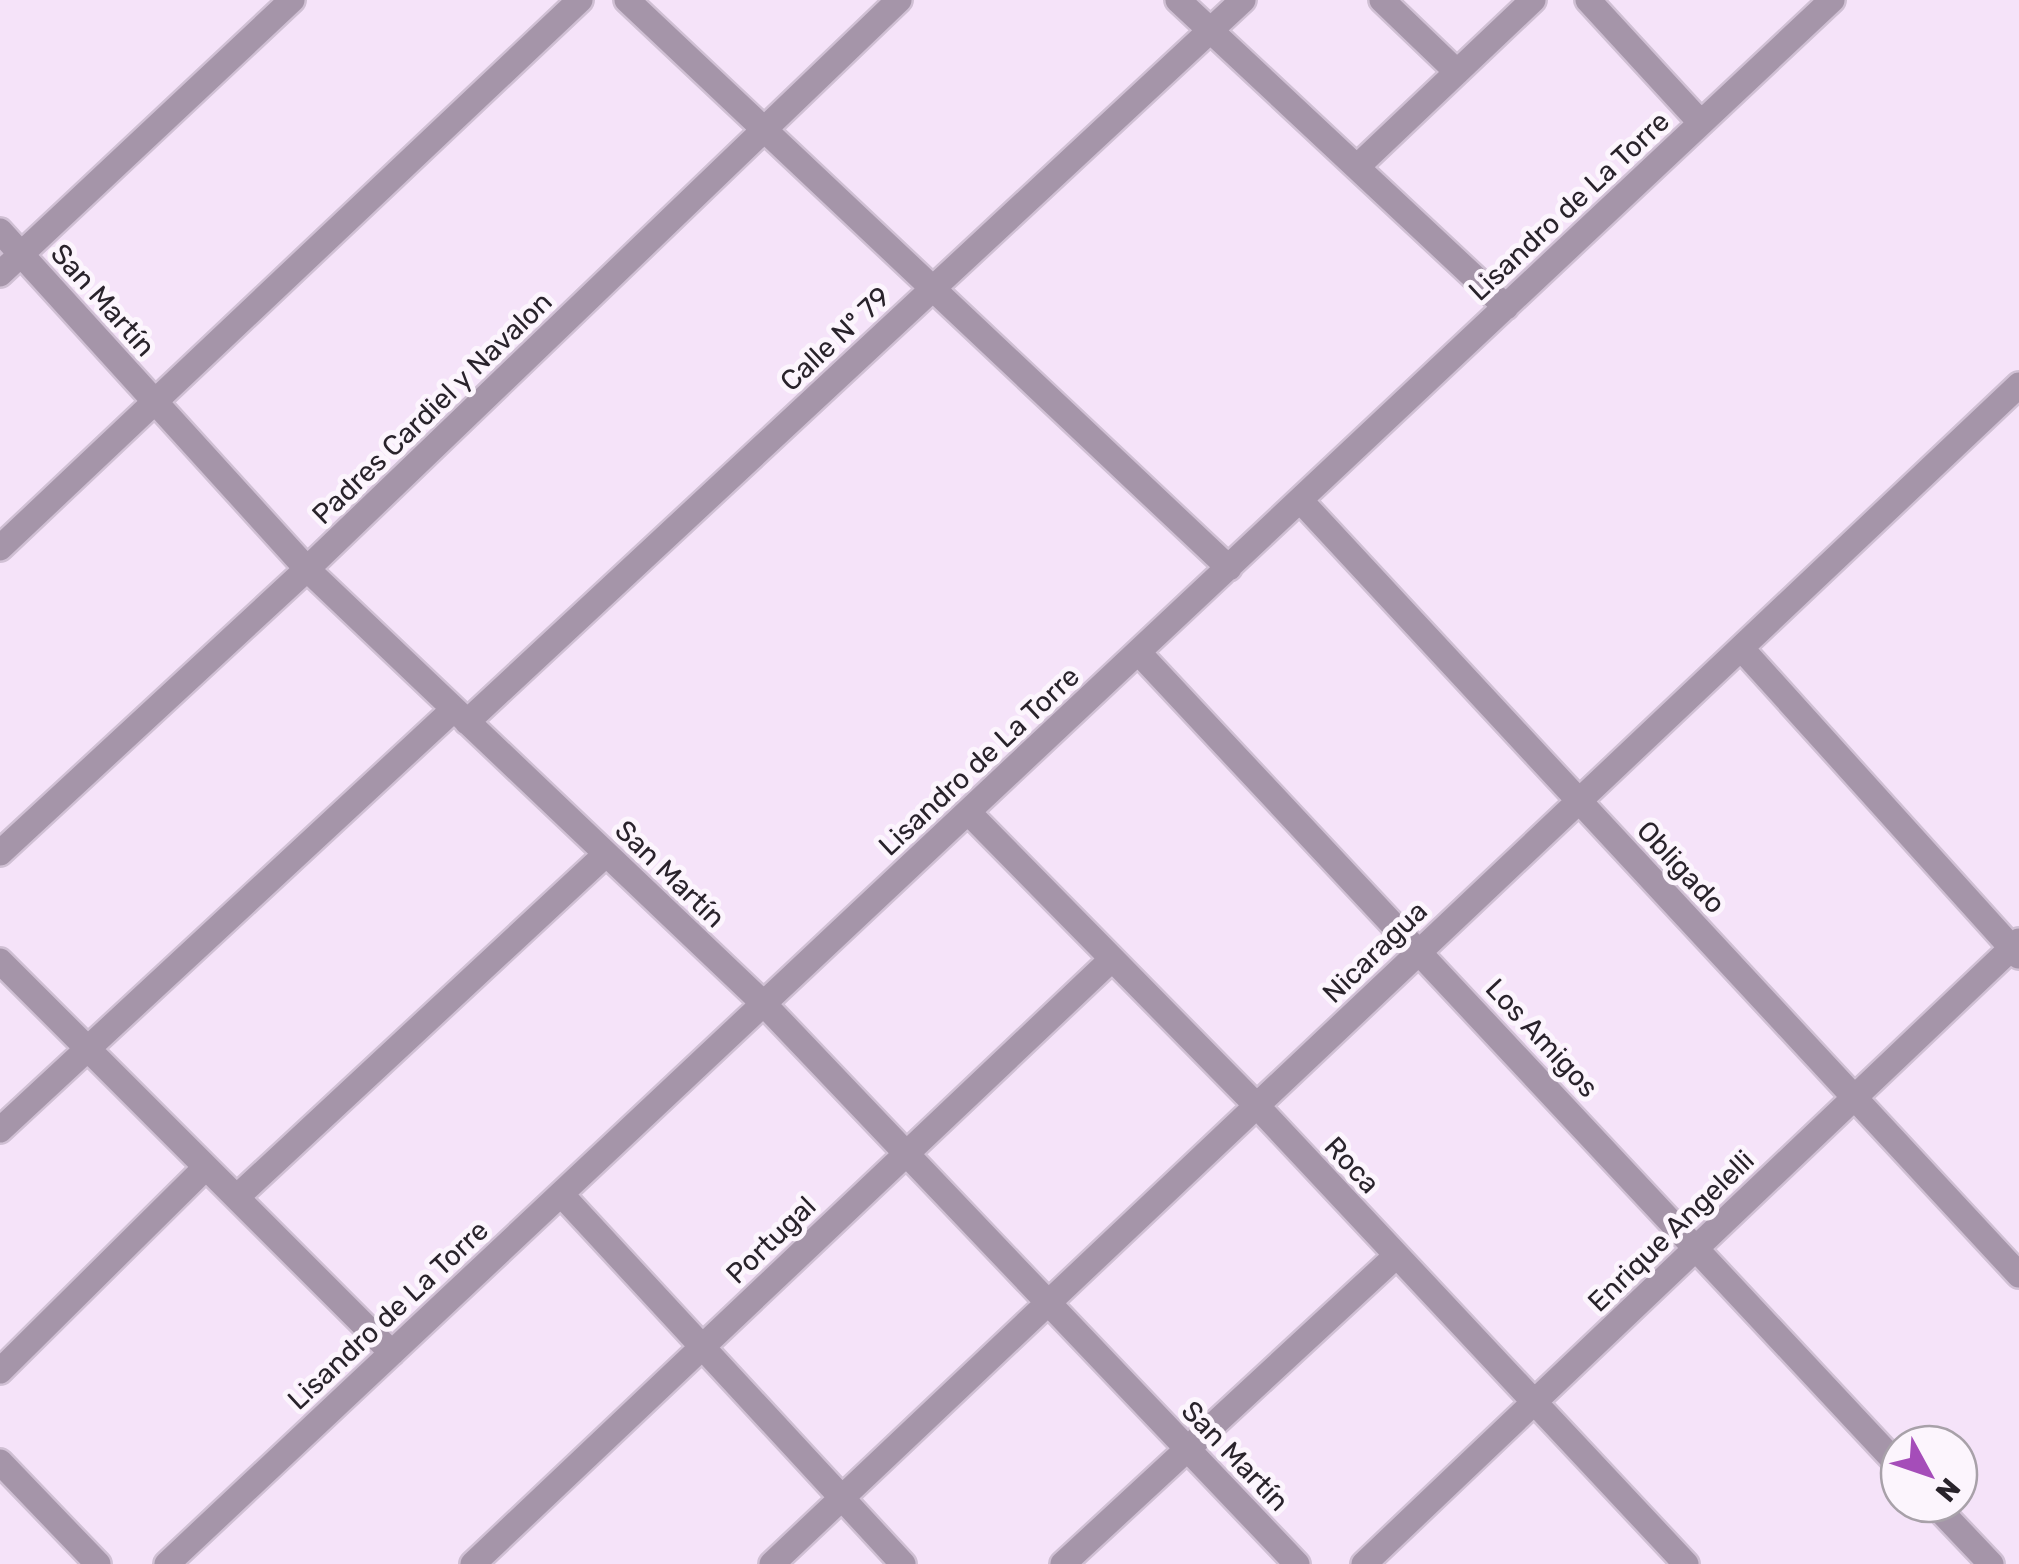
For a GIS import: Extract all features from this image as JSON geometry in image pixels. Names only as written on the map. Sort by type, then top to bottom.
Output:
[{"type":"street","points":[[0,274],[292,0]]},
{"type":"street","points":[[0,548],[580,0]]},
{"type":"street","points":[[627,0],[1229,568]]},
{"type":"street","name":"Padres Cardiel y Navalon","points":[[0,852],[307,569],[899,0]]},
{"type":"street","points":[[1178,0],[1506,307]]},
{"type":"street","name":"Calle Nº 79","points":[[0,1130],[932,289],[1243,0]]},
{"type":"street","points":[[1382,0],[1457,72]]},
{"type":"street","points":[[1358,166],[1532,0]]},
{"type":"street","points":[[1588,0],[1702,123]]},
{"type":"street","name":"Lisandro de La Torre","points":[[173,1562],[1832,0]]},
{"type":"street","name":"San Martín","points":[[0,230],[307,569],[763,1004],[1297,1564]]},
{"type":"street","name":"Nicaragua","points":[[772,1564],[2019,384]]},
{"type":"street","name":"Obligado","points":[[1300,500],[2019,1274]]},
{"type":"street","points":[[1741,648],[2017,948]]},
{"type":"street","name":"Los Amigos","points":[[1139,653],[1879,1445]]},
{"type":"street","name":"Roca","points":[[968,812],[1257,1106],[1686,1564]]},
{"type":"street","points":[[236,1197],[606,854]]},
{"type":"street","name":"Enrique Angelelli","points":[[1364,1564],[1854,1097],[2017,948]]},
{"type":"street","name":"Portugal","points":[[473,1564],[1112,960]]},
{"type":"street","points":[[0,961],[392,1353]]},
{"type":"street","points":[[0,1371],[206,1167]]},
{"type":"street","points":[[560,1194],[902,1564]]},
{"type":"street","points":[[1063,1564],[1396,1256]]},
{"type":"street","points":[[0,1462],[98,1564]]},
{"type":"street","points":[[1953,1524],[1990,1564]]}]
